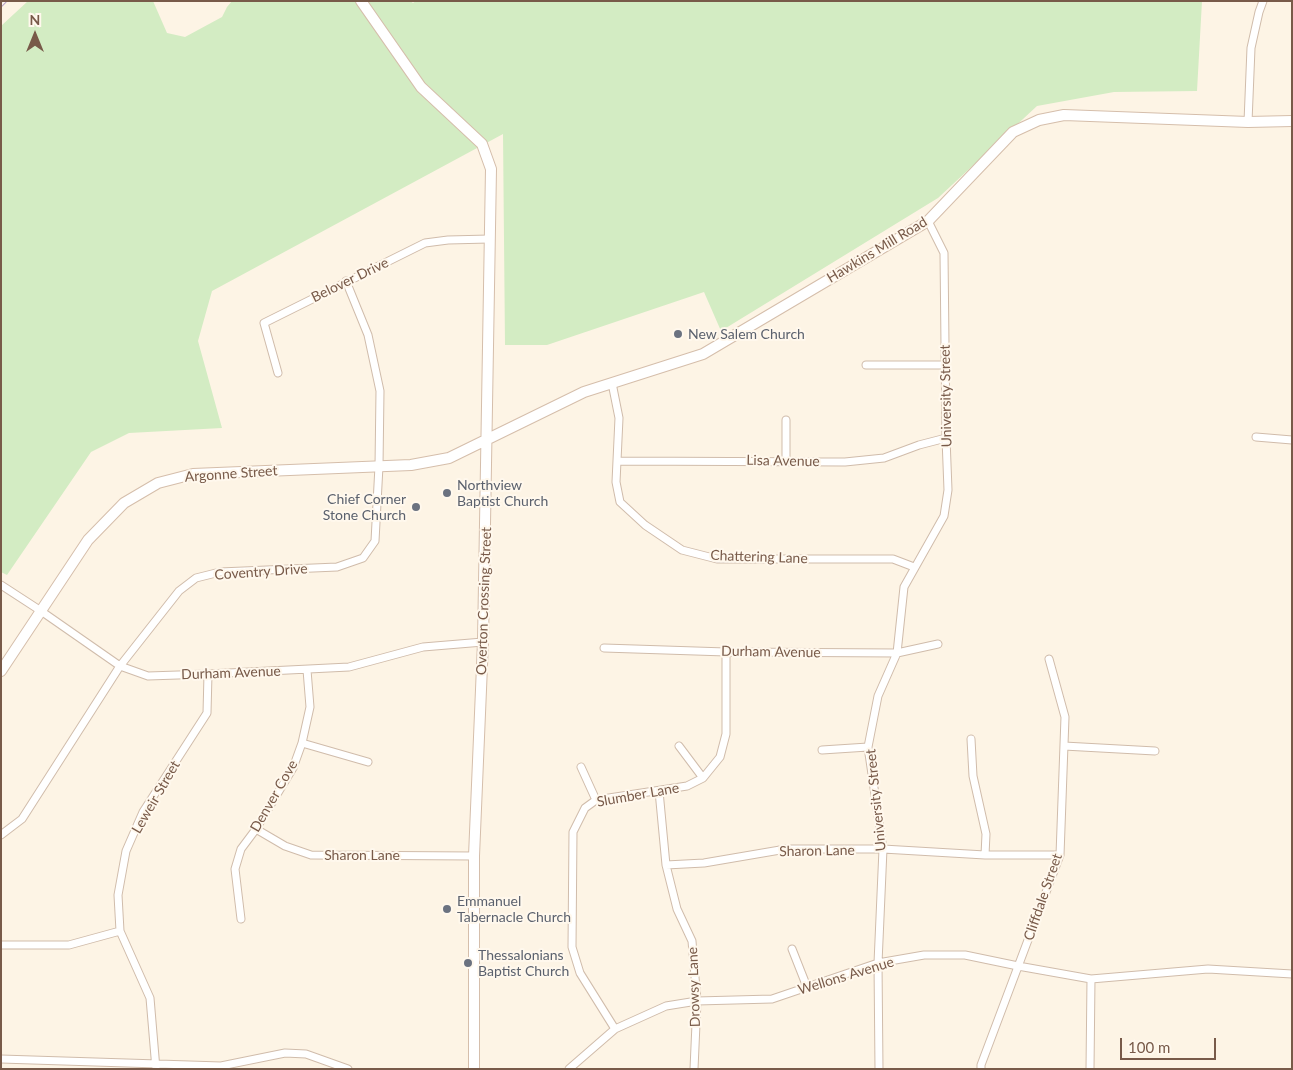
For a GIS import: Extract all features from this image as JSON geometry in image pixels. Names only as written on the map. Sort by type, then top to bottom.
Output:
[{"type":"street","name":"Overton Crossing Street","points":[[361,1],[421,87],[482,144],[491,169],[488,438],[483,642],[474,856],[474,1069]]},
{"type":"street","points":[[1248,122],[1251,48],[1263,1]]},
{"type":"street","name":"Hawkins Mill Road","points":[[488,438],[584,392],[703,354],[928,221],[1013,132],[1038,120],[1064,115],[1248,122],[1292,121]]},
{"type":"street","name":"University Street","points":[[879,1069],[878,963],[883,850],[868,747],[878,696],[897,653],[904,587],[944,516],[948,490],[944,253],[928,221]]},
{"type":"street","name":"Belover Drive","points":[[278,373],[264,323],[425,243],[448,240],[489,240]]},
{"type":"street","name":"Coventry Drive","points":[[1,835],[22,819],[120,666],[178,591],[196,578],[220,572],[337,567],[363,558],[375,541],[380,391],[368,335],[346,281]]},
{"type":"street","points":[[866,365],[945,365]]},
{"type":"street","name":"Chattering Lane","points":[[612,383],[619,418],[616,482],[620,502],[645,525],[682,550],[717,559],[893,559],[914,567]]},
{"type":"street","points":[[786,420],[786,461]]},
{"type":"street","points":[[1256,437],[1292,440]]},
{"type":"street","name":"Argonne Street","points":[[1,671],[88,540],[124,503],[158,484],[194,474],[411,465],[449,458],[488,438]]},
{"type":"street","name":"Lisa Avenue","points":[[617,461],[846,462],[884,458],[918,445],[946,438]]},
{"type":"street","name":"Durham Avenue","points":[[1,585],[120,666],[148,676],[349,667],[422,647],[483,642]]},
{"type":"street","name":"Durham Avenue","points":[[604,648],[726,652],[897,653],[938,644]]},
{"type":"street","name":"Slumber Lane","points":[[614,1029],[580,973],[572,948],[573,832],[585,808],[596,800],[687,786],[703,778],[720,758],[726,734],[726,652]]},
{"type":"street","name":"Cliffdale Street","points":[[981,1069],[1060,855],[1065,717],[1049,659]]},
{"type":"street","name":"Denver Cove","points":[[241,919],[235,868],[241,850],[256,829],[292,768],[302,743],[310,707],[308,670]]},
{"type":"street","name":"Leweir Street","points":[[156,1066],[150,998],[120,931],[118,895],[126,850],[143,812],[207,713],[208,674]]},
{"type":"street","points":[[972,740],[973,776],[986,834],[985,855]]},
{"type":"street","points":[[302,743],[368,762]]},
{"type":"street","points":[[679,746],[703,778]]},
{"type":"street","points":[[1064,746],[1155,750]]},
{"type":"street","points":[[822,750],[868,747]]},
{"type":"street","points":[[581,767],[596,800]]},
{"type":"street","name":"Drowsy Lane","points":[[659,790],[666,865],[677,909],[692,941],[697,1001],[694,1069]]},
{"type":"street","name":"Sharon Lane","points":[[256,829],[285,846],[311,855],[474,856]]},
{"type":"street","name":"Sharon Lane","points":[[666,865],[704,863],[786,849],[883,850],[985,855],[1060,855]]},
{"type":"street","points":[[1,944],[69,945],[120,931]]},
{"type":"street","points":[[792,949],[807,987]]},
{"type":"street","name":"Wellons Avenue","points":[[570,1069],[614,1029],[666,1006],[697,1001],[772,999],[878,963],[924,955],[965,955],[1091,979],[1208,969],[1292,974]]},
{"type":"street","points":[[1090,1069],[1091,979]]},
{"type":"street","points":[[1,1059],[156,1066],[220,1066],[285,1053],[306,1054],[348,1069]]},
{"type":"green space","points":[[28,1],[153,1],[167,33],[185,37],[222,17],[232,1],[410,1],[413,3],[416,1],[1202,1],[1197,91],[1114,92],[1037,106],[938,198],[721,331],[704,292],[547,345],[505,345],[503,134],[212,291],[198,341],[222,428],[129,433],[91,452],[7,575],[1,572],[1,26]]},
{"type":"railway","points":[[1,5],[5,1]]},
{"type":"place","name":"New Salem Church","points":[[678,334]]},
{"type":"place","name":"Northview Baptist Church","points":[[447,493]]},
{"type":"place","name":"Chief Corner Stone Church","points":[[416,507]]},
{"type":"place","name":"Emmanuel Tabernacle Church","points":[[447,909]]},
{"type":"place","name":"Thessalonians Baptist Church","points":[[468,963]]}]
